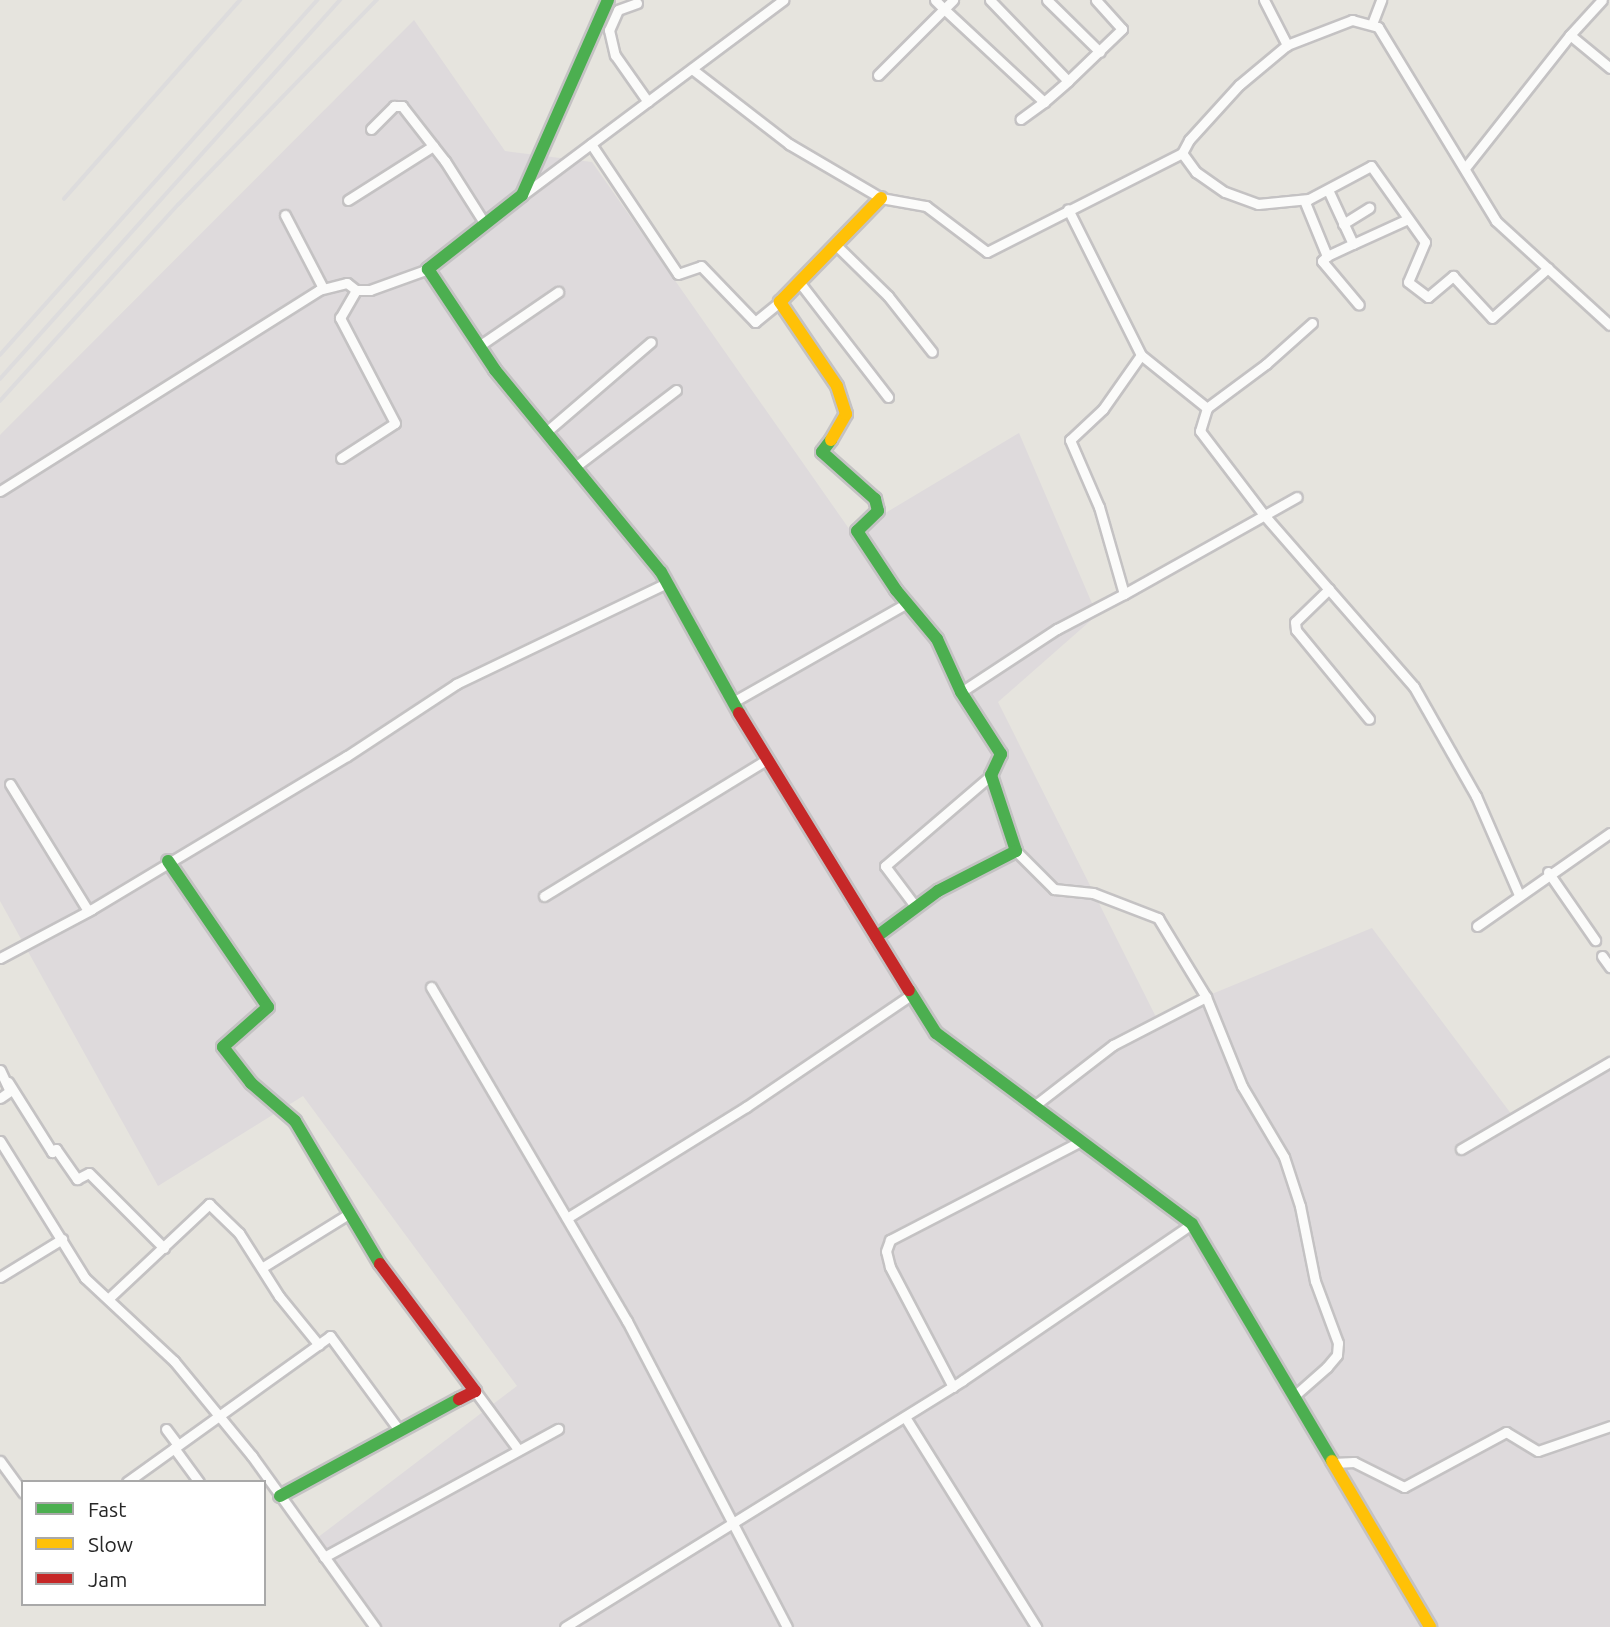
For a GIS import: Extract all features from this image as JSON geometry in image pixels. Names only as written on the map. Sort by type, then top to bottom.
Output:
[{"type":"street","points":[[522,195],[608,0]]},
{"type":"street","points":[[0,491],[323,288],[347,283],[356,290],[370,290],[428,269],[522,195],[783,0]]},
{"type":"street","points":[[935,0],[1044,102]]},
{"type":"street","points":[[878,75],[953,0]]},
{"type":"street","points":[[990,0],[1068,81]]},
{"type":"street","points":[[1047,0],[1100,52]]},
{"type":"street","points":[[1021,120],[1068,81],[1122,29],[1096,0]]},
{"type":"street","points":[[1264,0],[1287,46]]},
{"type":"street","points":[[1372,24],[1381,0]]},
{"type":"street","points":[[1465,169],[1570,35],[1602,0]]},
{"type":"street","points":[[637,3],[618,10],[609,30],[615,55],[648,102]]},
{"type":"street","points":[[692,69],[789,144],[881,198],[926,206],[986,253],[1182,153],[1239,85],[1287,46],[1352,20],[1372,24],[1388,36],[1496,221],[1610,325]]},
{"type":"street","points":[[1570,35],[1610,68]]},
{"type":"street","points":[[371,129],[399,104],[433,146],[485,224]]},
{"type":"street","points":[[591,144],[678,274],[701,266],[755,323],[838,247],[881,198]]},
{"type":"street","points":[[348,200],[433,146]]},
{"type":"street","points":[[1182,153],[1196,172],[1225,192],[1258,204],[1304,200],[1329,192],[1371,166],[1425,242],[1408,282],[1428,297],[1453,276],[1492,318],[1548,268]]},
{"type":"street","points":[[1329,192],[1353,244]]},
{"type":"street","points":[[1304,200],[1327,256]]},
{"type":"street","points":[[1343,225],[1370,208]]},
{"type":"street","points":[[1068,209],[1141,355],[1206,408]]},
{"type":"street","points":[[285,215],[323,288]]},
{"type":"street","points":[[1359,305],[1322,261],[1327,256],[1408,219]]},
{"type":"street","points":[[838,247],[888,296],[932,352]]},
{"type":"street","points":[[428,269],[479,346],[667,583],[766,760],[936,1033],[1192,1224],[1430,1627]]},
{"type":"street","points":[[800,283],[888,397]]},
{"type":"street","points":[[341,458],[395,423],[340,318],[356,290]]},
{"type":"street","points":[[479,346],[558,292]]},
{"type":"street","points":[[780,302],[837,386],[846,414],[843,425],[821,452],[875,499],[878,511],[857,531],[907,603],[937,639],[961,692],[1001,754],[990,775],[885,866],[915,906]]},
{"type":"street","points":[[1312,323],[1266,364],[1206,408],[1200,431],[1264,515],[1414,687],[1476,796],[1519,895]]},
{"type":"street","points":[[546,432],[652,342]]},
{"type":"street","points":[[1124,594],[1099,507],[1070,440],[1103,410],[1141,355]]},
{"type":"street","points":[[575,467],[676,390]]},
{"type":"street","points":[[961,692],[1057,629],[1297,497]]},
{"type":"street","points":[[0,958],[88,911],[358,750],[456,684],[667,583]]},
{"type":"street","points":[[1329,589],[1296,622],[1296,630],[1369,719]]},
{"type":"street","points":[[733,702],[907,603]]},
{"type":"street","points":[[544,896],[766,760]]},
{"type":"street","points":[[990,775],[1016,851],[1054,889],[1093,893],[1158,918],[1206,997],[1242,1086],[1284,1157],[1300,1206],[1315,1281],[1338,1343],[1332,1361],[1294,1396]]},
{"type":"street","points":[[10,784],[88,911]]},
{"type":"street","points":[[1477,926],[1548,872],[1610,833]]},
{"type":"street","points":[[876,937],[915,906],[1016,851]]},
{"type":"street","points":[[168,861],[268,1007],[223,1047],[251,1083],[295,1121],[350,1213],[362,1240],[517,1448]]},
{"type":"street","points":[[1548,872],[1595,940]]},
{"type":"street","points":[[1602,956],[1610,967]]},
{"type":"street","points":[[431,987],[567,1219],[736,1521],[788,1627]]},
{"type":"street","points":[[567,1219],[746,1107],[912,994]]},
{"type":"street","points":[[1034,1106],[1113,1045],[1206,997]]},
{"type":"street","points":[[1461,1149],[1610,1062]]},
{"type":"street","points":[[0,1070],[52,1152],[56,1149],[77,1179],[89,1173],[164,1248]]},
{"type":"street","points":[[0,1098],[10,1091],[8,1082]]},
{"type":"street","points":[[0,1141],[85,1278],[174,1361],[280,1496],[374,1627]]},
{"type":"street","points":[[953,1387],[890,1266],[886,1251],[890,1240],[1081,1141]]},
{"type":"street","points":[[108,1299],[209,1204],[239,1233],[319,1345]]},
{"type":"street","points":[[262,1267],[350,1213]]},
{"type":"street","points":[[565,1627],[953,1387],[1192,1224]]},
{"type":"street","points":[[0,1276],[62,1239]]},
{"type":"street","points":[[130,1480],[330,1336],[399,1430]]},
{"type":"street","points":[[280,1496],[475,1391]]},
{"type":"street","points":[[905,1417],[1036,1627]]},
{"type":"street","points":[[1333,1463],[1354,1462],[1404,1487],[1506,1432],[1538,1451],[1610,1426]]},
{"type":"street","points":[[166,1429],[198,1480]]},
{"type":"street","points":[[324,1557],[506,1460],[517,1448],[558,1429]]},
{"type":"street","points":[[0,1461],[21,1490]]},
{"type":"shaded area","points":[[414,20],[505,151],[592,162],[852,533],[1019,433],[1097,615],[998,702],[1156,1017],[1372,928],[1512,1115],[1610,1070],[1610,1627],[372,1627],[317,1538],[517,1386],[303,1096],[158,1186],[0,901],[0,435]]},
{"type":"railway","points":[[64,199],[240,0]]},
{"type":"railway","points":[[0,355],[317,0]]},
{"type":"railway","points":[[0,379],[340,0]]},
{"type":"railway","points":[[0,401],[178,205],[377,0]]},
{"type":"traffic: fast","points":[[608,0],[522,195],[428,269],[495,370],[661,572],[739,713]]},
{"type":"traffic: fast","points":[[831,440],[822,452],[875,499],[878,511],[857,531],[896,590],[937,639],[961,692],[1001,754],[991,775],[1016,851],[938,891],[876,937]]},
{"type":"traffic: fast","points":[[168,861],[268,1007],[223,1047],[251,1083],[295,1121],[380,1264]]},
{"type":"traffic: fast","points":[[909,990],[936,1033],[1192,1224],[1332,1461]]},
{"type":"traffic: fast","points":[[280,1496],[459,1399]]},
{"type":"traffic: slow","points":[[831,440],[846,414],[837,386],[780,302],[881,198]]},
{"type":"traffic: slow","points":[[1332,1461],[1430,1627]]},
{"type":"traffic: jam","points":[[739,713],[909,990]]},
{"type":"traffic: jam","points":[[380,1264],[475,1391],[459,1399]]}]
